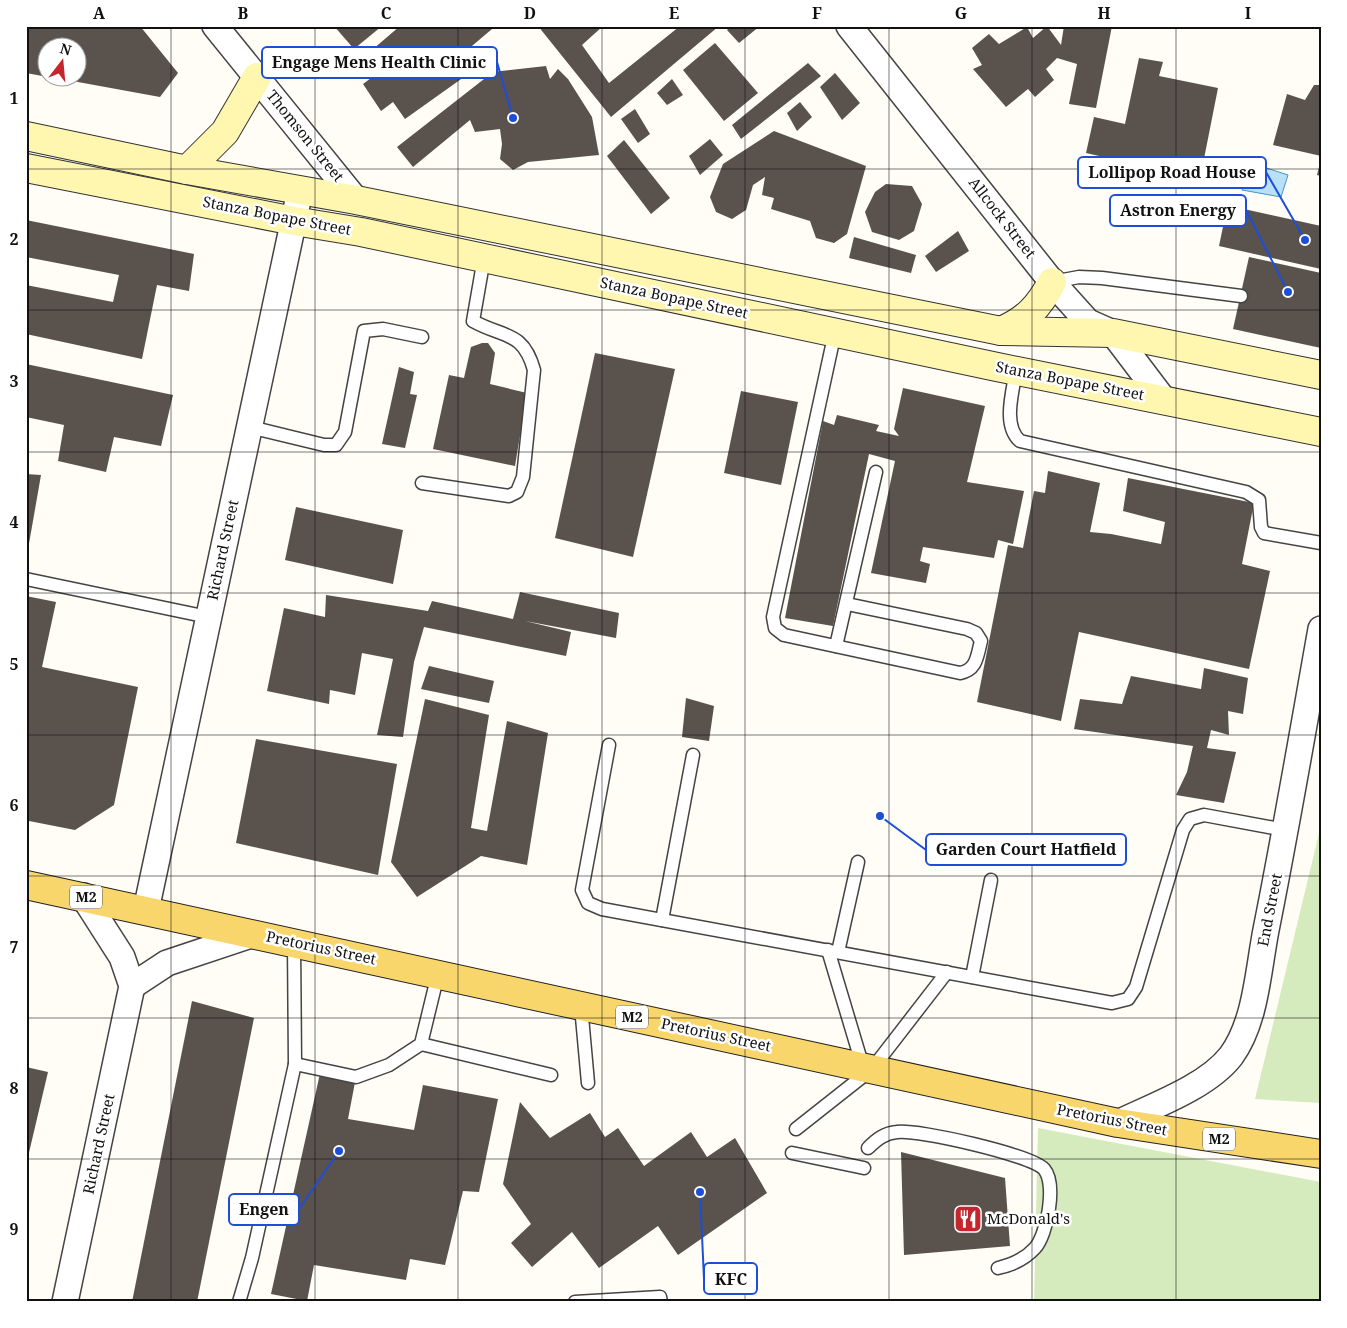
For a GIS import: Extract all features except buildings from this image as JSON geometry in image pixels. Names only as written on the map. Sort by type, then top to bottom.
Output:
[{"type":"main road","points":[[187,170],[225,132],[257,77]]},
{"type":"main road","name":"Stanza Bopape Street","points":[[26,136],[187,170],[356,200],[1001,331],[1113,333],[1321,375]]},
{"type":"main road","name":"Stanza Bopape Street","points":[[26,168],[294,222],[361,232],[1016,370],[1321,432]]},
{"type":"main road","points":[[1001,331],[1024,320],[1036,309],[1052,282]]},
{"type":"main road","name":"Pretorius Street","points":[[26,884],[1118,1123],[1321,1154]]},
{"type":"street","name":"Thomson Street","points":[[215,26],[356,200]]},
{"type":"street","name":"Allcock Street","points":[[849,26],[1052,282],[1088,322],[1113,333],[1164,399]]},
{"type":"street","name":"Richard Street","points":[[146,910],[300,191]]},
{"type":"street","name":"End Street","points":[[1118,1123],[1208,1077],[1224,1064],[1241,1040],[1252,1004],[1321,629]]},
{"type":"street","points":[[83,896],[122,957],[132,986],[167,963],[254,934]]},
{"type":"street","name":"Richard Street","points":[[65,1302],[132,986]]},
{"type":"lane","points":[[422,482],[509,496],[517,492],[523,477],[534,370],[530,355],[519,340],[473,321],[484,258]]},
{"type":"lane","points":[[1052,282],[1079,278],[1102,278],[1241,296]]},
{"type":"lane","points":[[250,427],[324,446],[336,445],[344,432],[364,332],[383,329],[422,337]]},
{"type":"lane","points":[[835,332],[773,617],[775,628],[784,635],[960,673],[968,671],[976,663],[981,641],[976,633],[967,629],[846,604]]},
{"type":"lane","points":[[1016,370],[1010,412],[1012,431],[1020,441],[1246,492],[1259,500],[1261,527],[1264,533],[1321,543]]},
{"type":"lane","points":[[836,646],[876,472]]},
{"type":"lane","points":[[26,579],[208,617]]},
{"type":"lane","points":[[609,745],[582,890],[588,903],[602,909],[1112,1003],[1128,999],[1136,987],[1183,830],[1190,819],[1204,815],[1285,830]]},
{"type":"lane","points":[[662,920],[693,755]]},
{"type":"lane","points":[[858,862],[833,951],[868,1068]]},
{"type":"lane","points":[[972,977],[991,880]]},
{"type":"lane","points":[[239,1302],[252,1258],[295,1064],[294,942]]},
{"type":"lane","points":[[796,1130],[868,1068],[947,972]]},
{"type":"lane","points":[[295,1064],[356,1077],[389,1065],[422,1044],[438,974]]},
{"type":"lane","points":[[582,1006],[588,1083]]},
{"type":"lane","points":[[422,1044],[551,1075]]},
{"type":"lane","points":[[868,1148],[885,1134],[900,1131],[918,1133],[1015,1154],[1044,1169],[1050,1186],[1047,1220],[1042,1235],[1036,1247],[1029,1254],[1011,1264],[998,1268]]},
{"type":"lane","points":[[792,1152],[864,1168]]},
{"type":"lane","points":[[575,1302],[661,1300]]},
{"type":"green space","points":[[1321,825],[1321,1103],[1255,1099]]},
{"type":"green space","points":[[1038,1128],[1321,1182],[1321,1302],[1034,1302]]},
{"type":"water","points":[[1251,163],[1288,175],[1281,197],[1242,190]]},
{"type":"place","name":"Engage Mens Health Clinic","points":[[513,118]]},
{"type":"place","name":"Lollipop Road House","points":[[1305,240]]},
{"type":"place","name":"Astron Energy","points":[[1288,292]]},
{"type":"place","name":"Garden Court Hatfield","points":[[880,816]]},
{"type":"place","name":"Engen","points":[[339,1151]]},
{"type":"place","name":"KFC","points":[[700,1192]]},
{"type":"place","name":"McDonald's","points":[[968,1219]]}]
